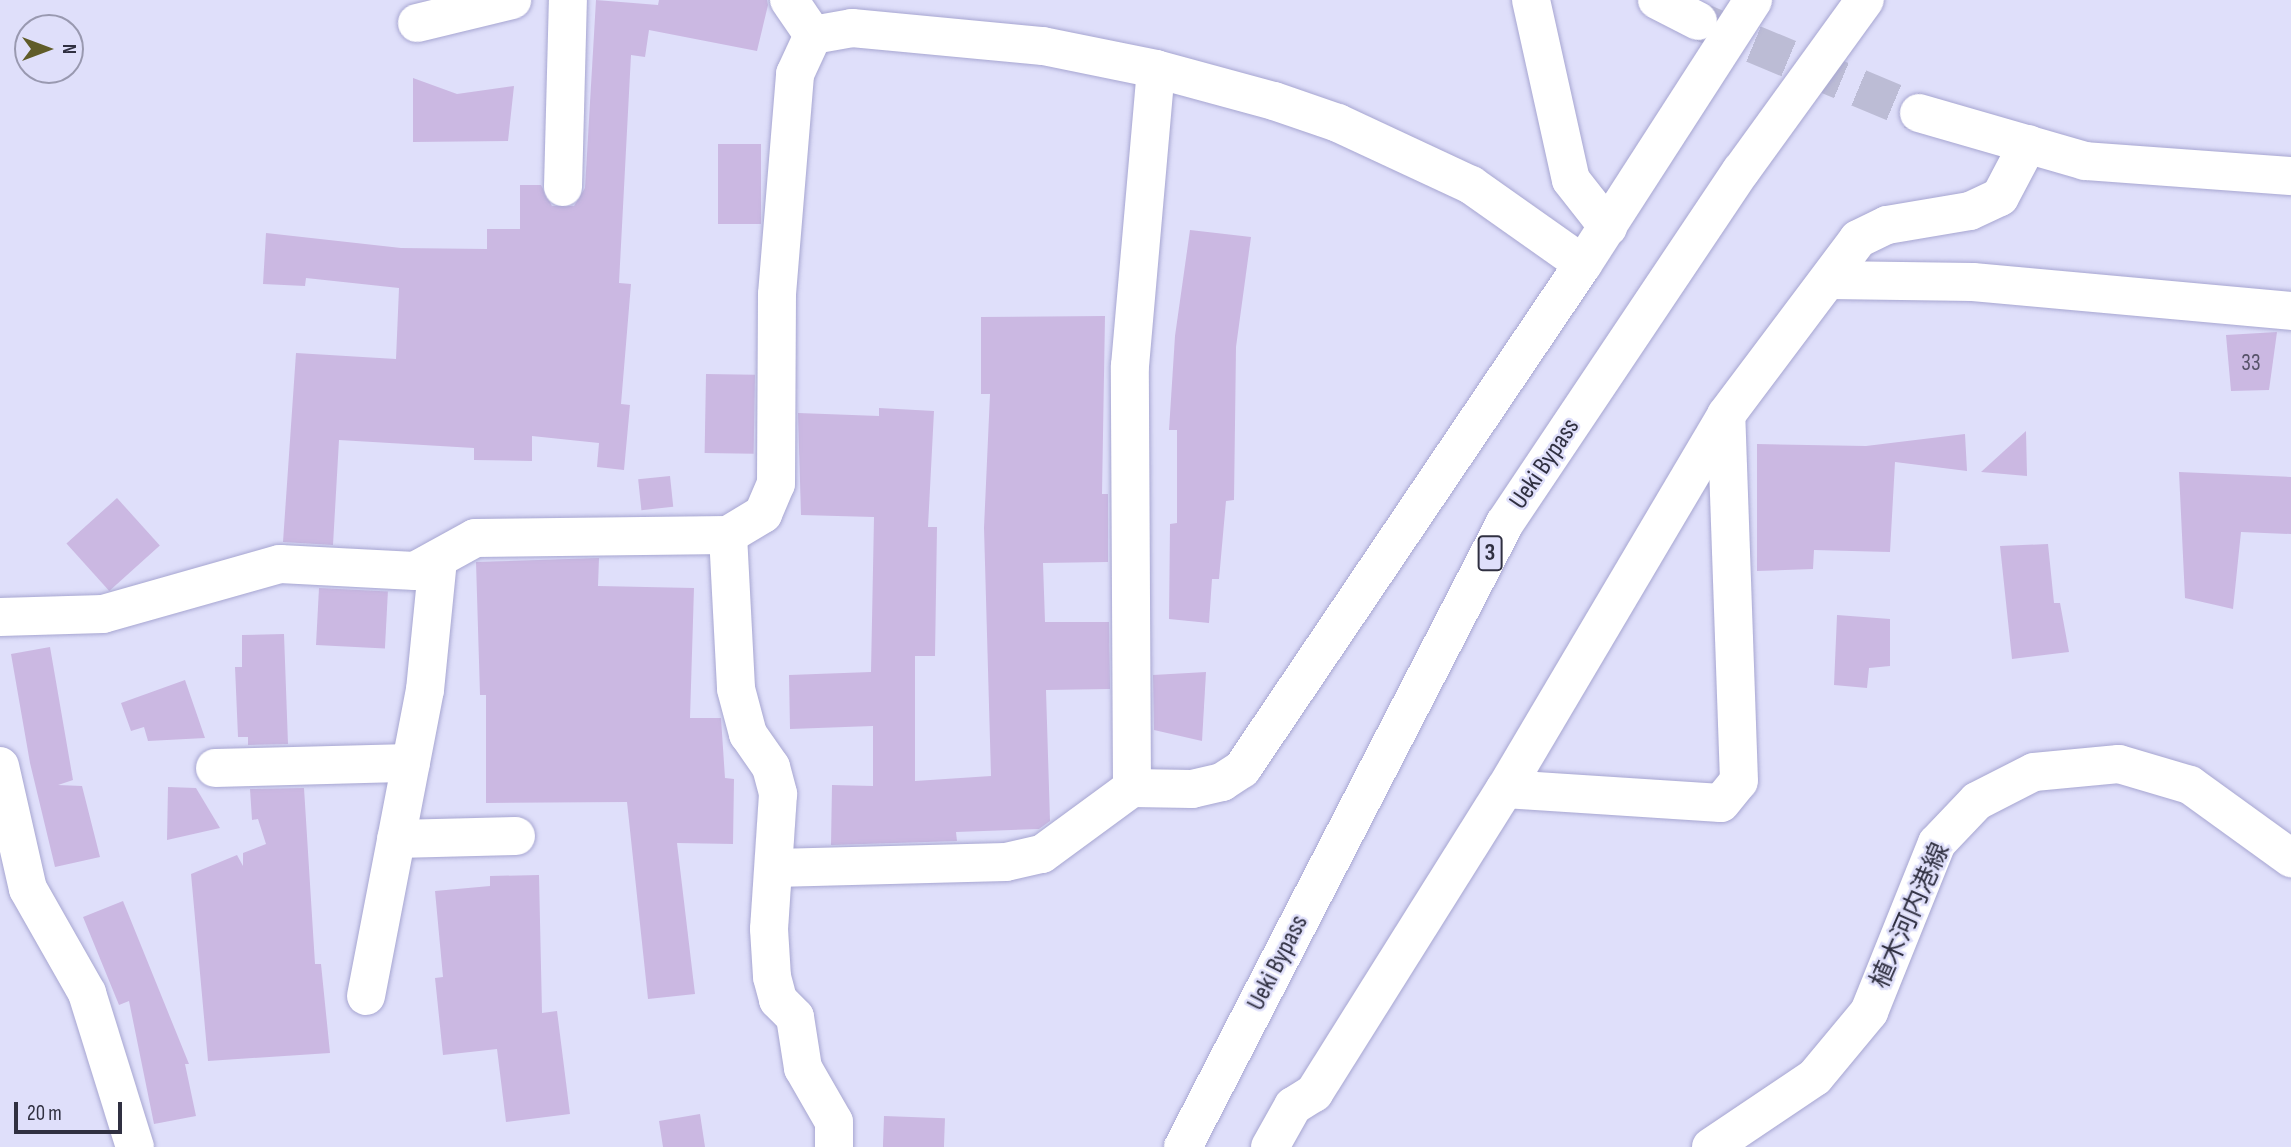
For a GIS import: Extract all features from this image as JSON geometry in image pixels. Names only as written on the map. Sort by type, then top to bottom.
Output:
[{"type":"main road","points":[[417,23],[512,0]]},
{"type":"main road","points":[[562,187],[568,0]]},
{"type":"main road","points":[[789,0],[813,35]]},
{"type":"main road","points":[[1531,0],[1571,180],[1608,227]]},
{"type":"main road","points":[[1657,0],[1699,21]]},
{"type":"main road","points":[[775,868],[972,864],[1042,854],[1132,788],[1192,789],[1223,782],[1242,769],[1608,227],[1753,0]]},
{"type":"main road","name":"Ueki Bypass","points":[[1183,1147],[1505,523],[1741,172],[1865,0]]},
{"type":"main road","points":[[813,35],[852,29],[932,34],[1043,46],[1156,68],[1274,101],[1397,148],[1471,185],[1583,264]]},
{"type":"main road","points":[[0,617],[103,614],[280,564],[415,570],[475,538],[728,535],[763,514],[776,484],[783,191],[795,74],[813,35]]},
{"type":"main road","points":[[1132,788],[1130,366],[1156,68]]},
{"type":"main road","points":[[1919,113],[2085,161],[2291,176]]},
{"type":"main road","points":[[1270,1147],[1293,1106],[1314,1093],[1505,789],[1726,415],[1858,239],[1887,225],[1970,211],[2000,197],[2028,144]]},
{"type":"main road","points":[[1829,280],[1986,282],[2291,311]]},
{"type":"main road","points":[[1505,789],[1721,803],[1739,780],[1726,415]]},
{"type":"main road","points":[[728,535],[736,689],[748,734],[771,767],[778,794],[769,929],[772,977],[778,1000],[794,1017],[803,1068],[834,1122],[834,1147]]},
{"type":"main road","points":[[366,996],[425,690],[438,559]]},
{"type":"main road","points":[[215,768],[411,763]]},
{"type":"main road","name":"植木河内港線","points":[[1711,1147],[1815,1077],[1869,1012],[1937,843],[1977,801],[2035,772],[2119,764],[2190,785],[2291,858]]},
{"type":"main road","points":[[0,766],[28,889],[86,993],[135,1147]]},
{"type":"main road","points":[[396,839],[516,836]]},
{"type":"building","points":[[596,0],[658,5],[659,0],[767,0],[768,5],[757,51],[649,30],[645,57],[631,55],[619,283],[631,284],[621,404],[630,405],[624,470],[597,467],[599,443],[532,436],[532,461],[474,460],[474,448],[339,440],[333,545],[283,542],[296,353],[396,359],[399,288],[306,278],[305,286],[263,284],[266,233],[401,248],[487,249],[487,229],[520,229],[520,185],[541,185],[552,206],[574,206],[585,188]]},
{"type":"building","points":[[413,78],[457,94],[514,86],[508,141],[413,142]]},
{"type":"building","points":[[718,144],[761,144],[761,224],[718,224]]},
{"type":"building","points":[[1190,230],[1251,237],[1236,347],[1234,500],[1226,501],[1219,579],[1212,579],[1209,623],[1169,619],[1170,524],[1177,523],[1177,430],[1169,430],[1175,336]]},
{"type":"building","points":[[1105,316],[1102,494],[1108,494],[1108,562],[1043,563],[1045,622],[1109,622],[1110,689],[1046,690],[1050,821],[1039,829],[956,832],[957,841],[831,845],[832,785],[873,786],[873,726],[790,729],[789,675],[871,672],[874,517],[801,515],[798,413],[879,416],[879,408],[934,411],[928,527],[937,527],[935,656],[915,656],[915,781],[991,776],[984,528],[990,394],[981,394],[981,317]]},
{"type":"building","points":[[2277,332],[2269,390],[2231,391],[2226,335]]},
{"type":"building","points":[[706,374],[755,375],[754,454],[705,453]]},
{"type":"building","points":[[2026,431],[2027,476],[1981,472]]},
{"type":"building","points":[[1965,434],[1967,471],[1895,462],[1890,552],[1814,550],[1813,569],[1757,571],[1757,444],[1866,446]]},
{"type":"building","points":[[2179,472],[2291,477],[2291,534],[2241,532],[2233,609],[2185,598]]},
{"type":"building","points":[[670,476],[673,507],[641,510],[638,479]]},
{"type":"building","points":[[117,498],[160,546],[109,591],[66,544]]},
{"type":"building","points":[[2048,544],[2054,603],[2060,603],[2069,652],[2012,659],[2000,546]]},
{"type":"building","points":[[599,558],[598,586],[694,588],[690,718],[721,718],[725,778],[734,779],[733,844],[677,843],[695,994],[648,999],[627,802],[486,803],[486,695],[480,695],[476,562]]},
{"type":"building","points":[[319,588],[388,592],[385,649],[316,645]]},
{"type":"building","points":[[1837,615],[1890,619],[1890,666],[1869,668],[1867,688],[1834,685]]},
{"type":"building","points":[[284,634],[288,744],[248,745],[248,737],[238,737],[235,667],[242,667],[242,635]]},
{"type":"building","points":[[50,647],[73,780],[58,785],[82,786],[100,857],[55,867],[30,763],[11,654]]},
{"type":"building","points":[[1206,672],[1202,741],[1154,730],[1153,675]]},
{"type":"building","points":[[185,680],[205,738],[148,741],[144,727],[131,731],[121,703]]},
{"type":"building","points":[[168,787],[196,788],[220,828],[167,840]]},
{"type":"building","points":[[304,788],[315,964],[321,964],[330,1053],[208,1061],[191,874],[237,855],[243,866],[243,853],[266,844],[258,819],[252,820],[250,789]]},
{"type":"building","points":[[539,875],[542,1013],[557,1011],[570,1114],[506,1122],[497,1049],[443,1055],[435,978],[443,977],[435,891],[490,886],[490,876]]},
{"type":"building","points":[[123,901],[189,1064],[185,1064],[196,1116],[154,1124],[129,1001],[119,1005],[83,917]]},
{"type":"building","points":[[700,1114],[705,1147],[663,1147],[659,1121]]},
{"type":"building","points":[[884,1116],[945,1118],[944,1147],[883,1147]]},
{"type":"tunnel","points":[[1701,22],[1919,113]]}]
